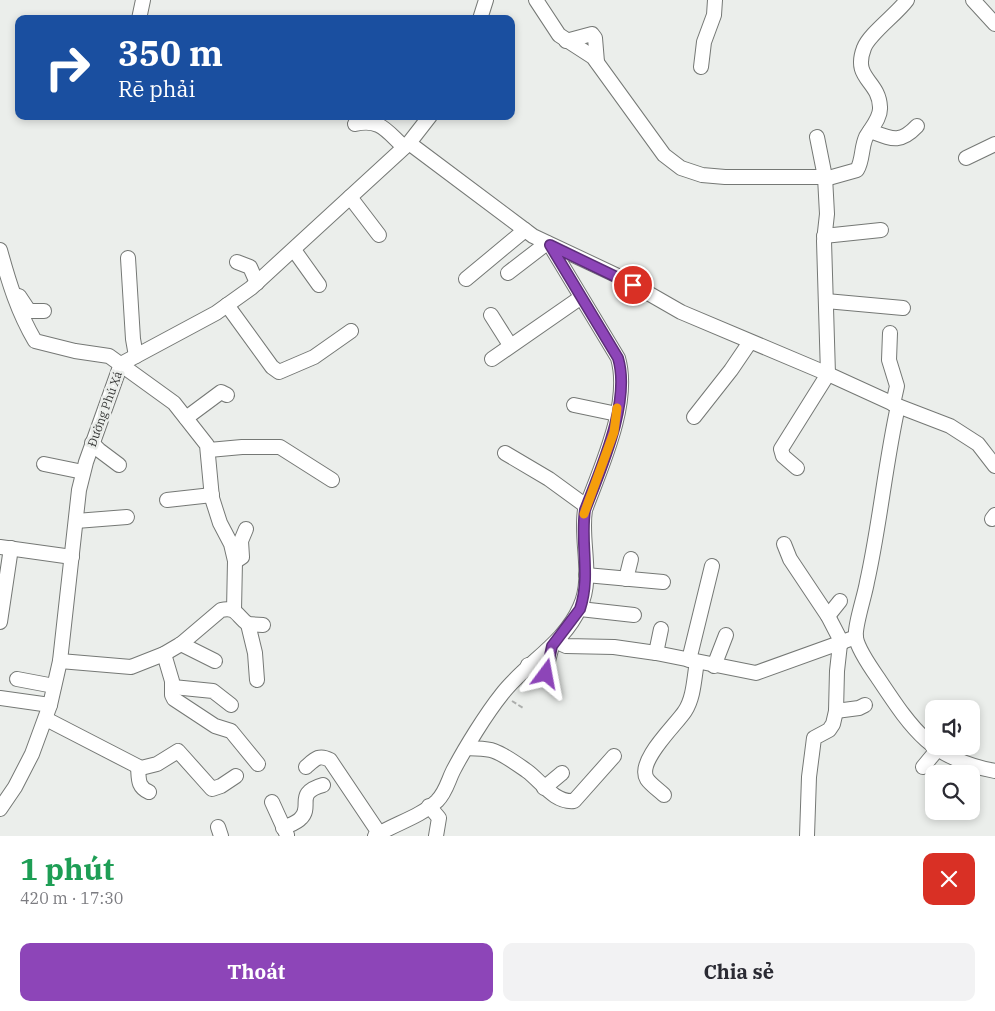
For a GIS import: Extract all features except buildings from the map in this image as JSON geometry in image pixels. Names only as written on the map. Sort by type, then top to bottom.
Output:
[{"type":"street","points":[[140,15],[143,0]]},
{"type":"street","points":[[481,15],[486,0]]},
{"type":"street","points":[[536,0],[559,35],[588,53],[597,62],[664,156],[682,168],[702,175],[725,177],[825,178],[857,170],[860,165],[866,137],[880,111],[880,105],[876,91],[859,64],[871,36],[886,24],[902,1]]},
{"type":"street","points":[[701,67],[704,42],[714,15],[716,0]]},
{"type":"street","points":[[973,0],[995,24]]},
{"type":"street","name":"Đường Phú Xá","points":[[0,809],[15,787],[32,754],[50,705],[60,661],[79,490],[92,443],[121,364],[227,305],[257,283],[406,145],[427,120]]},
{"type":"street","points":[[355,124],[376,122],[525,230],[548,244],[620,277],[681,312],[828,374],[895,405],[950,426],[978,444],[995,466]]},
{"type":"street","points":[[870,131],[898,139],[908,136],[918,126]]},
{"type":"street","points":[[797,468],[783,456],[781,449],[828,374],[824,236],[827,214],[825,178],[817,136]]},
{"type":"street","points":[[966,158],[995,144]]},
{"type":"street","points":[[350,198],[379,235]]},
{"type":"street","points":[[466,279],[525,230]]},
{"type":"street","points":[[824,236],[881,230]]},
{"type":"street","points":[[508,273],[548,244]]},
{"type":"street","points":[[306,767],[318,757],[323,756],[330,760],[377,834],[412,817],[437,801],[445,790],[453,771],[501,694],[528,665],[554,644],[580,609],[586,575],[583,522],[586,506],[614,432],[622,380],[618,358],[548,244]]},
{"type":"street","points":[[0,250],[11,290],[34,341],[75,351],[105,355],[121,364],[174,403],[208,450],[212,495],[220,523],[231,544],[235,561],[234,610]]},
{"type":"street","points":[[294,250],[319,285]]},
{"type":"street","points":[[128,258],[133,339],[136,356]]},
{"type":"street","points":[[237,262],[250,267],[257,283]]},
{"type":"street","points":[[11,290],[17,292],[28,312],[44,311]]},
{"type":"street","points":[[492,359],[580,298]]},
{"type":"street","points":[[826,301],[903,308]]},
{"type":"street","points":[[227,305],[272,367],[279,372],[314,357],[351,330]]},
{"type":"street","points":[[491,315],[510,345]]},
{"type":"street","points":[[890,333],[889,360],[897,386],[895,405],[878,525],[856,638],[871,668],[908,723],[925,739]]},
{"type":"street","points":[[694,417],[731,370],[750,342]]},
{"type":"street","points":[[186,418],[221,392],[227,395]]},
{"type":"street","points":[[574,405],[616,414]]},
{"type":"street","points":[[92,443],[119,465]]},
{"type":"street","points":[[208,450],[242,447],[280,447],[332,480]]},
{"type":"street","points":[[505,453],[542,475],[586,506]]},
{"type":"street","points":[[44,464],[84,472]]},
{"type":"street","points":[[167,500],[212,495]]},
{"type":"street","points":[[76,521],[127,517]]},
{"type":"street","points":[[235,561],[242,557],[241,541],[246,529]]},
{"type":"street","points":[[784,544],[790,559],[828,616],[841,643],[837,671],[836,711],[833,724],[829,730],[814,738],[809,777],[807,836]]},
{"type":"street","points":[[0,622],[5,548],[72,557]]},
{"type":"street","points":[[626,579],[631,559]]},
{"type":"street","points":[[664,795],[648,779],[646,770],[658,742],[685,711],[690,700],[693,661],[712,566]]},
{"type":"street","points":[[586,575],[664,582]]},
{"type":"street","points":[[828,616],[840,601]]},
{"type":"street","points":[[580,609],[634,615]]},
{"type":"street","points":[[60,661],[131,667],[164,654],[181,644],[221,610],[234,610],[248,624],[255,653],[257,680]]},
{"type":"street","points":[[248,624],[263,624]]},
{"type":"street","points":[[656,653],[661,629]]},
{"type":"street","points":[[714,666],[726,635]]},
{"type":"street","points":[[554,644],[614,647],[656,653],[756,673],[856,638]]},
{"type":"street","points":[[181,644],[215,661]]},
{"type":"street","points":[[528,665],[544,676],[554,644]]},
{"type":"street","points":[[164,654],[173,687],[172,695],[174,699],[215,726],[231,731],[258,764]]},
{"type":"street","points":[[16,679],[54,686]]},
{"type":"street","points":[[173,687],[213,690],[231,705]]},
{"type":"street","points":[[0,698],[50,705]]},
{"type":"street","points":[[836,711],[859,708],[866,705]]},
{"type":"street","points":[[46,719],[141,768],[157,764],[178,751],[212,789],[221,786],[236,776]]},
{"type":"street","points":[[467,748],[496,752],[528,772],[544,788],[561,799],[574,801],[614,756]]},
{"type":"street","points":[[923,767],[933,755]]},
{"type":"street","points":[[948,755],[975,767],[995,771]]},
{"type":"street","points":[[138,766],[139,784],[142,789],[149,792]]},
{"type":"street","points":[[544,788],[562,773]]},
{"type":"street","points":[[272,802],[285,832],[303,816],[306,796],[316,787],[323,785]]},
{"type":"street","points":[[429,806],[439,818],[436,836]]},
{"type":"slow traffic","points":[[584,514],[614,432],[617,408]]},
{"type":"route","points":[[546,674],[552,646],[557,642],[580,609],[582,602],[586,575],[583,522],[585,510],[614,432],[622,380],[618,358],[600,326],[580,298],[550,245],[620,277],[633,285]]}]
